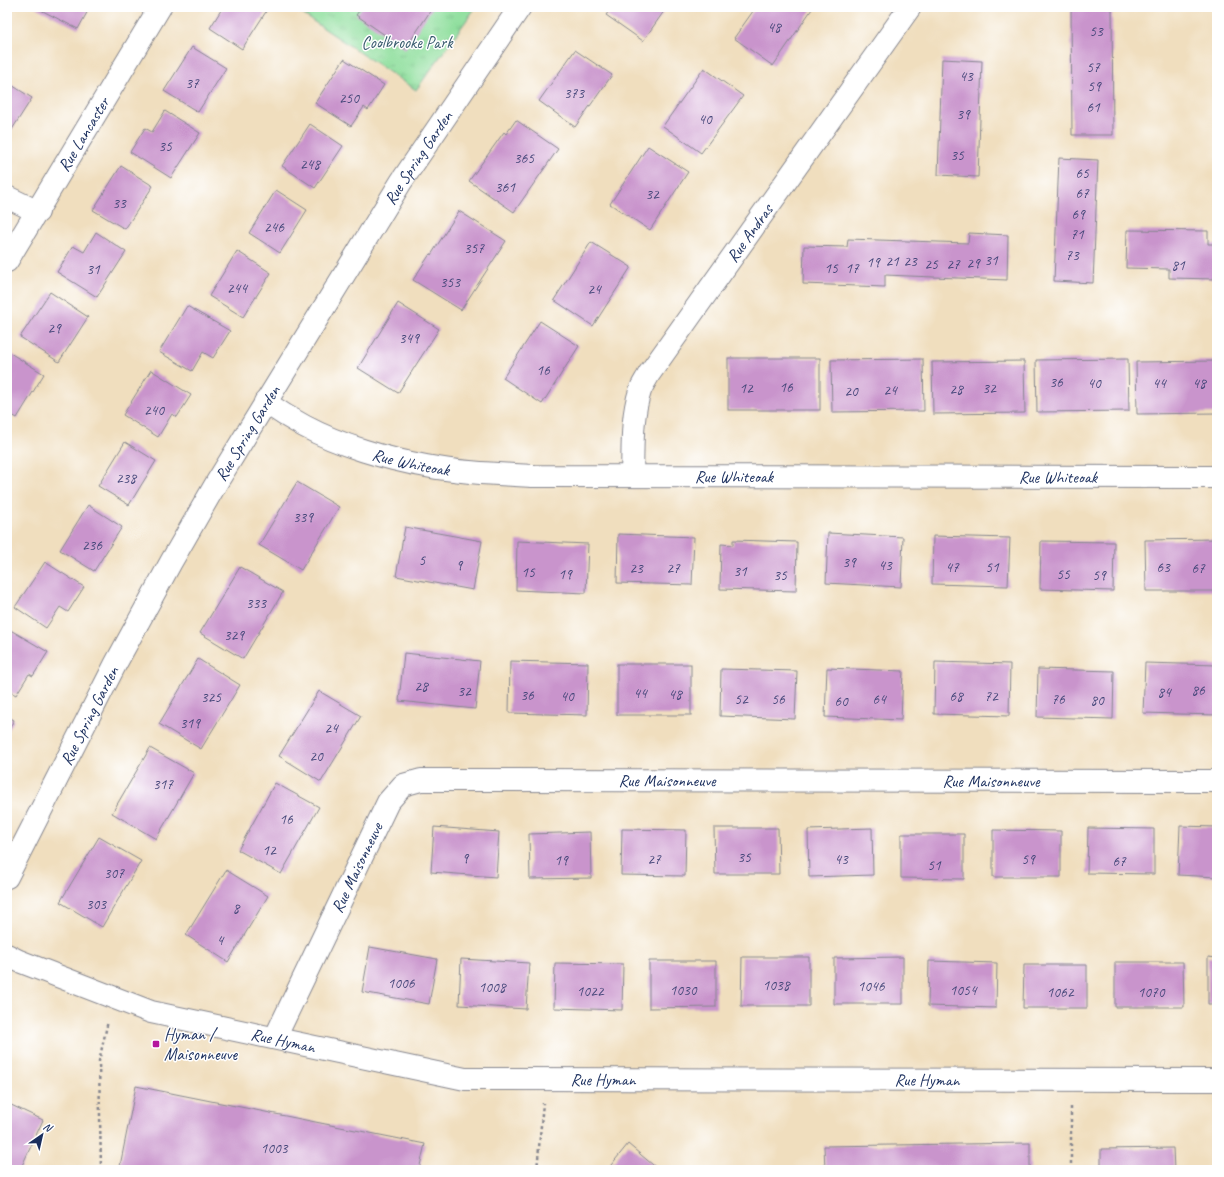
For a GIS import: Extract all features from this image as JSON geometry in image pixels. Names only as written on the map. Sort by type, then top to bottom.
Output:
[{"type":"street","name":"Rue Lancaster","points":[[7,262],[160,7]]},
{"type":"street","name":"Rue Spring Garden","points":[[7,877],[170,562],[265,402],[401,182],[520,7]]},
{"type":"street","name":"Rue Andras","points":[[632,476],[633,424],[636,404],[641,389],[649,374],[910,7]]},
{"type":"street","points":[[7,197],[38,212]]},
{"type":"street","name":"Rue Whiteoak","points":[[265,402],[305,427],[327,437],[378,454],[426,466],[452,470],[535,476],[1217,477]]},
{"type":"street","name":"Rue Maisonneuve","points":[[275,1038],[388,802],[403,785],[420,780],[1217,781]]},
{"type":"street","name":"Rue Hyman","points":[[7,955],[151,1012],[465,1079],[1217,1080]]},
{"type":"path","points":[[101,1170],[99,1061],[113,997]]},
{"type":"path","points":[[537,1170],[545,1079]]},
{"type":"path","points":[[1071,1080],[1071,1170]]},
{"type":"green space","name":"Coolbrooke Park","points":[[292,7],[476,7],[416,90]]},
{"type":"building","points":[[35,7],[90,7],[78,29]]},
{"type":"building","points":[[223,7],[269,7],[242,49],[210,28]]},
{"type":"building","points":[[362,7],[433,7],[405,49],[356,15]]},
{"type":"building","points":[[612,7],[667,7],[643,41],[606,15]]},
{"type":"building","points":[[756,7],[810,7],[812,9],[773,66],[734,38]]},
{"type":"building","points":[[1071,7],[1112,7],[1113,135],[1072,135]]},
{"type":"building","points":[[192,47],[226,68],[198,112],[164,91]]},
{"type":"building","points":[[575,50],[612,75],[575,127],[539,101]]},
{"type":"building","points":[[344,59],[384,85],[368,110],[364,107],[351,126],[315,103]]},
{"type":"building","points":[[942,59],[982,61],[978,177],[938,175]]},
{"type":"building","points":[[704,68],[743,96],[701,153],[663,126]]},
{"type":"building","points":[[7,82],[32,98],[11,131],[7,129]]},
{"type":"building","points":[[165,111],[200,133],[171,178],[130,152],[145,128],[152,132]]},
{"type":"building","points":[[516,120],[558,149],[514,212],[469,181],[504,132],[506,134]]},
{"type":"building","points":[[310,124],[343,146],[315,188],[282,166]]},
{"type":"building","points":[[648,146],[688,172],[650,230],[610,204]]},
{"type":"building","points":[[1059,158],[1098,160],[1093,283],[1054,281]]},
{"type":"building","points":[[121,166],[153,186],[125,229],[93,210]]},
{"type":"building","points":[[276,190],[307,210],[280,253],[249,233]]},
{"type":"building","points":[[459,211],[506,241],[461,310],[413,280]]},
{"type":"building","points":[[1127,230],[1208,231],[1208,244],[1217,244],[1217,279],[1169,278],[1169,269],[1126,268]]},
{"type":"building","points":[[96,232],[126,252],[97,297],[57,272],[73,246],[84,252]]},
{"type":"building","points":[[969,233],[1008,235],[1007,280],[885,275],[885,287],[803,284],[804,246],[847,247],[848,239],[968,243]]},
{"type":"building","points":[[591,242],[631,267],[593,326],[554,300]]},
{"type":"building","points":[[237,251],[271,273],[243,317],[209,296]]},
{"type":"building","points":[[50,292],[88,317],[59,362],[20,337]]},
{"type":"building","points":[[398,303],[439,329],[398,393],[358,368]]},
{"type":"building","points":[[187,306],[230,331],[213,358],[203,352],[192,371],[159,352]]},
{"type":"building","points":[[540,321],[579,346],[542,404],[503,378]]},
{"type":"building","points":[[10,353],[44,374],[17,418],[7,412],[7,359]]},
{"type":"building","points":[[728,358],[820,358],[820,410],[728,410]]},
{"type":"building","points":[[923,359],[924,411],[832,412],[831,360]]},
{"type":"building","points":[[1128,359],[1129,411],[1037,412],[1036,360]]},
{"type":"building","points":[[1024,361],[1025,413],[933,414],[932,362]]},
{"type":"building","points":[[1217,361],[1217,413],[1137,414],[1136,362]]},
{"type":"building","points":[[151,370],[191,395],[177,417],[172,414],[158,437],[123,415]]},
{"type":"building","points":[[125,442],[156,461],[129,505],[98,486]]},
{"type":"building","points":[[297,482],[339,507],[301,570],[259,545]]},
{"type":"building","points":[[88,505],[122,527],[94,571],[60,550]]},
{"type":"building","points":[[405,527],[482,541],[473,590],[396,576]]},
{"type":"building","points":[[828,533],[903,537],[901,587],[826,583]]},
{"type":"building","points":[[618,534],[694,537],[692,585],[617,583]]},
{"type":"building","points":[[933,536],[1010,538],[1008,586],[932,584]]},
{"type":"building","points":[[1217,539],[1217,591],[1146,591],[1145,540]]},
{"type":"building","points":[[733,540],[797,542],[796,591],[720,589],[721,544],[733,545]]},
{"type":"building","points":[[517,541],[588,544],[586,593],[516,590]]},
{"type":"building","points":[[1041,541],[1114,542],[1113,591],[1040,589]]},
{"type":"building","points":[[45,562],[84,587],[68,612],[60,607],[46,628],[15,607]]},
{"type":"building","points":[[240,567],[283,592],[243,659],[200,633]]},
{"type":"building","points":[[7,628],[48,652],[33,676],[29,674],[16,695],[7,690]]},
{"type":"building","points":[[404,653],[480,661],[475,709],[399,701]]},
{"type":"building","points":[[198,659],[240,685],[201,749],[159,724]]},
{"type":"building","points":[[510,661],[588,663],[587,715],[509,713]]},
{"type":"building","points":[[935,662],[1010,664],[1009,716],[934,714]]},
{"type":"building","points":[[1145,663],[1217,665],[1217,715],[1143,713]]},
{"type":"building","points":[[617,664],[691,664],[691,715],[617,715]]},
{"type":"building","points":[[827,668],[903,671],[901,720],[825,717]]},
{"type":"building","points":[[721,669],[797,671],[795,719],[720,716]]},
{"type":"building","points":[[1038,669],[1114,671],[1113,719],[1037,717]]},
{"type":"building","points":[[319,691],[361,716],[321,782],[279,756]]},
{"type":"building","points":[[7,716],[14,720],[7,733]]},
{"type":"building","points":[[150,748],[194,773],[156,839],[112,813]]},
{"type":"building","points":[[275,783],[319,807],[281,874],[238,850]]},
{"type":"building","points":[[1180,826],[1217,827],[1217,877],[1178,875]]},
{"type":"building","points":[[434,827],[499,832],[496,877],[431,872]]},
{"type":"building","points":[[714,828],[778,828],[779,874],[715,874]]},
{"type":"building","points":[[872,828],[873,875],[809,877],[808,830]]},
{"type":"building","points":[[1088,828],[1154,829],[1154,874],[1087,873]]},
{"type":"building","points":[[622,829],[686,830],[685,876],[621,875]]},
{"type":"building","points":[[993,830],[1061,831],[1061,877],[993,877]]},
{"type":"building","points":[[590,832],[591,878],[530,879],[529,834]]},
{"type":"building","points":[[901,834],[964,834],[964,879],[901,878]]},
{"type":"building","points":[[99,837],[141,861],[102,927],[60,902]]},
{"type":"building","points":[[226,870],[268,896],[228,962],[186,935]]},
{"type":"building","points":[[370,947],[437,959],[429,1004],[362,992]]},
{"type":"building","points":[[742,957],[809,957],[809,1006],[741,1006]]},
{"type":"building","points":[[903,957],[903,1004],[834,1004],[834,958]]},
{"type":"building","points":[[1208,957],[1217,958],[1217,1004],[1208,1004]]},
{"type":"building","points":[[461,959],[529,963],[526,1009],[459,1005]]},
{"type":"building","points":[[649,961],[716,961],[716,1007],[649,1008]]},
{"type":"building","points":[[929,961],[997,963],[996,1008],[928,1006]]},
{"type":"building","points":[[1115,962],[1183,962],[1184,1007],[1115,1007]]},
{"type":"building","points":[[555,963],[623,964],[622,1010],[554,1008]]},
{"type":"building","points":[[1024,965],[1087,965],[1087,1008],[1023,1008]]},
{"type":"building","points":[[136,1086],[425,1144],[419,1170],[140,1170],[120,1166]]},
{"type":"building","points":[[7,1103],[43,1120],[20,1170],[7,1170]]},
{"type":"building","points":[[1030,1143],[1030,1170],[825,1170],[824,1146]]},
{"type":"building","points":[[628,1144],[659,1170],[607,1170]]},
{"type":"building","points":[[1173,1148],[1174,1170],[1101,1170],[1101,1149]]},
{"type":"place","name":"Hyman / Maisonneuve","points":[[156,1044]]}]
